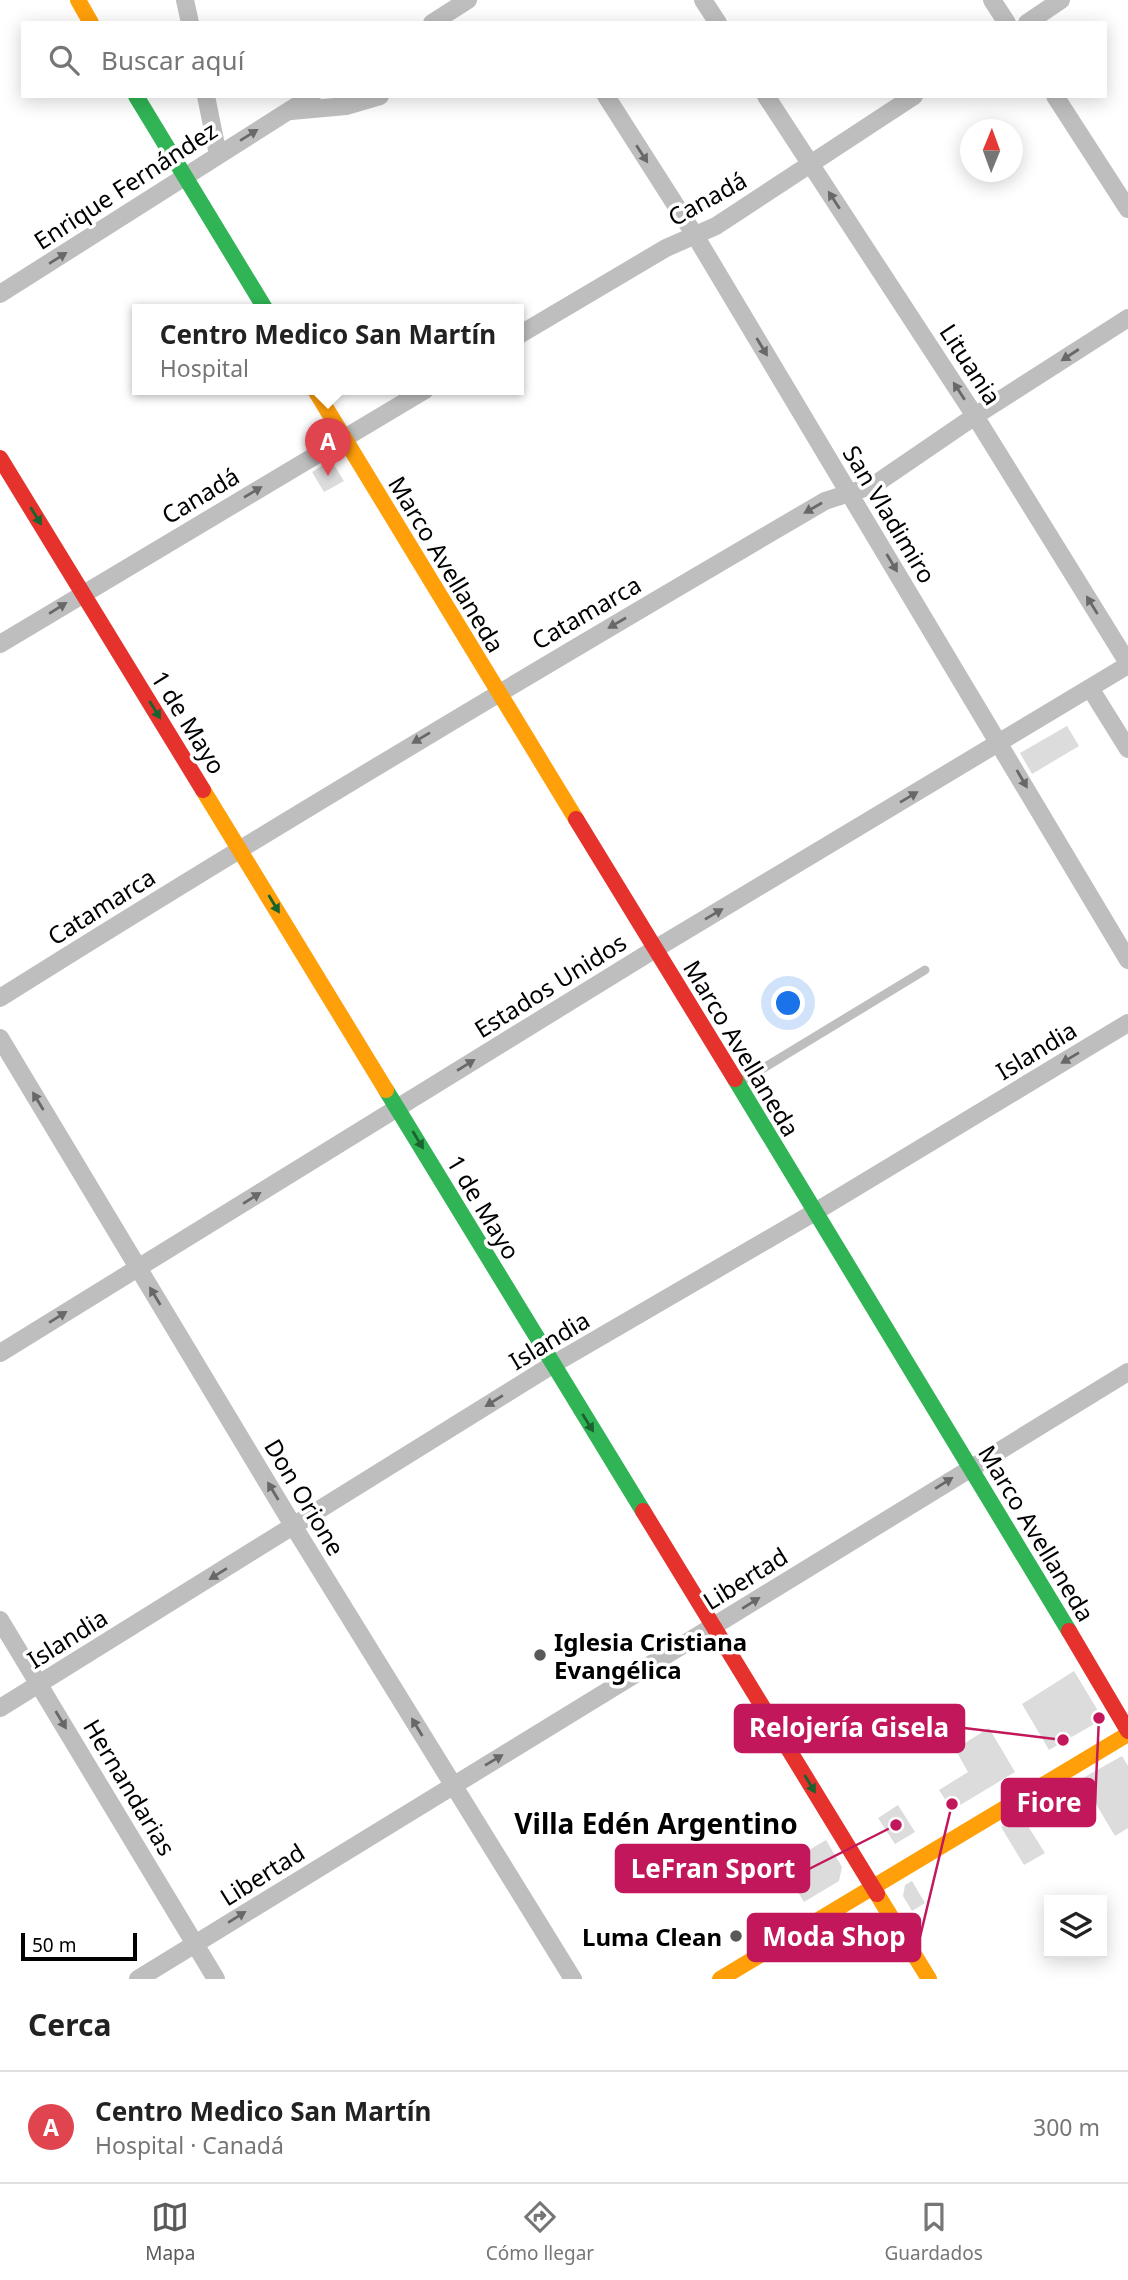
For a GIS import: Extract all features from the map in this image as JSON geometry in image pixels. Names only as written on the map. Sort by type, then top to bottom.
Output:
[{"type":"street","points":[[78,0],[90,21]]},
{"type":"street","points":[[185,0],[190,21]]},
{"type":"street","points":[[432,0],[440,21],[467,0]]},
{"type":"street","points":[[704,0],[717,21]]},
{"type":"street","points":[[992,0],[1006,21]]},
{"type":"street","points":[[1030,21],[1061,0]]},
{"type":"street","points":[[137,98],[262,304]]},
{"type":"street","points":[[206,98],[218,155]]},
{"type":"street","name":"Enrique Fernández","points":[[0,294],[309,98]]},
{"type":"street","points":[[288,111],[346,106],[373,98]]},
{"type":"street","name":"San Vladimiro","points":[[607,98],[696,237],[1128,960]]},
{"type":"street","name":"Lituania","points":[[767,98],[975,416],[1128,664]]},
{"type":"street","name":"Canadá","points":[[524,332],[666,248],[696,237],[911,98]]},
{"type":"street","points":[[1056,98],[1128,209]]},
{"type":"street","name":"Catamarca","points":[[0,998],[240,848],[498,692],[825,501],[874,485],[975,416],[1128,318]]},
{"type":"street","name":"Marco Avellaneda","points":[[318,395],[971,1466],[1128,1732]]},
{"type":"street","name":"Canadá","points":[[0,644],[417,395]]},
{"type":"street","name":"1 de Mayo","points":[[0,458],[929,1979]]},
{"type":"street","name":"Estados Unidos","points":[[0,1353],[655,949],[1128,664]]},
{"type":"street","points":[[1090,688],[1128,749]]},
{"type":"street","name":"Islandia","points":[[0,1707],[552,1365],[815,1212],[1128,1023]]},
{"type":"street","name":"Don Orione","points":[[0,1038],[294,1527],[573,1979]]},
{"type":"street","name":"Libertad","points":[[138,1979],[1128,1372]]},
{"type":"street","name":"Hernandarias","points":[[0,1620],[216,1979]]},
{"type":"street","points":[[720,1979],[1128,1732]]},
{"type":"lane","points":[[737,1084],[925,970]]},
{"type":"building","points":[[331,460],[344,481],[324,492],[312,472]]},
{"type":"building","points":[[1067,726],[1079,746],[1032,774],[1020,753]]},
{"type":"building","points":[[1074,1671],[1103,1719],[1049,1750],[1022,1704]]},
{"type":"building","points":[[989,1728],[1015,1772],[952,1810],[939,1790],[968,1772],[955,1749]]},
{"type":"building","points":[[1122,1756],[1128,1766],[1128,1828],[1115,1836],[1081,1779]]},
{"type":"building","points":[[898,1805],[915,1832],[895,1844],[878,1818]]},
{"type":"building","points":[[1021,1815],[1045,1853],[1024,1865],[1001,1827]]},
{"type":"building","points":[[826,1840],[842,1867],[839,1881],[804,1902],[782,1866]]},
{"type":"building","points":[[912,1881],[925,1903],[912,1911],[903,1896],[905,1885]]},
{"type":"building","points":[[861,1914],[871,1916],[882,1932],[851,1950],[848,1946],[823,1960],[813,1943]]},
{"type":"traffic: fast","points":[[137,98],[262,304]]},
{"type":"traffic: fast","points":[[735,1079],[1069,1631]]},
{"type":"traffic: fast","points":[[386,1090],[643,1511]]},
{"type":"traffic: slow","points":[[78,0],[90,21]]},
{"type":"traffic: slow","points":[[318,395],[576,819]]},
{"type":"traffic: slow","points":[[203,790],[386,1090]]},
{"type":"traffic: slow","points":[[720,1979],[1128,1734]]},
{"type":"traffic: slow","points":[[877,1894],[929,1979]]},
{"type":"traffic: jam","points":[[0,458],[203,790]]},
{"type":"traffic: jam","points":[[576,819],[735,1079]]},
{"type":"traffic: jam","points":[[643,1511],[877,1894]]},
{"type":"traffic: jam","points":[[1069,1631],[1128,1731]]},
{"type":"place","name":"Centro Medico San Martín","points":[[328,476]]},
{"type":"place","name":"Iglesia Cristiana Evangélica","points":[[540,1655]]},
{"type":"place","name":"Fiore","points":[[1099,1718]]},
{"type":"place","name":"Relojería Gisela","points":[[1063,1740]]},
{"type":"place","name":"Moda Shop","points":[[952,1804]]},
{"type":"place","name":"LeFran Sport","points":[[896,1825]]},
{"type":"place","name":"Luma Clean","points":[[736,1936]]},
{"type":"district","name":"Villa Edén Argentino","points":[[656,1823]]}]
